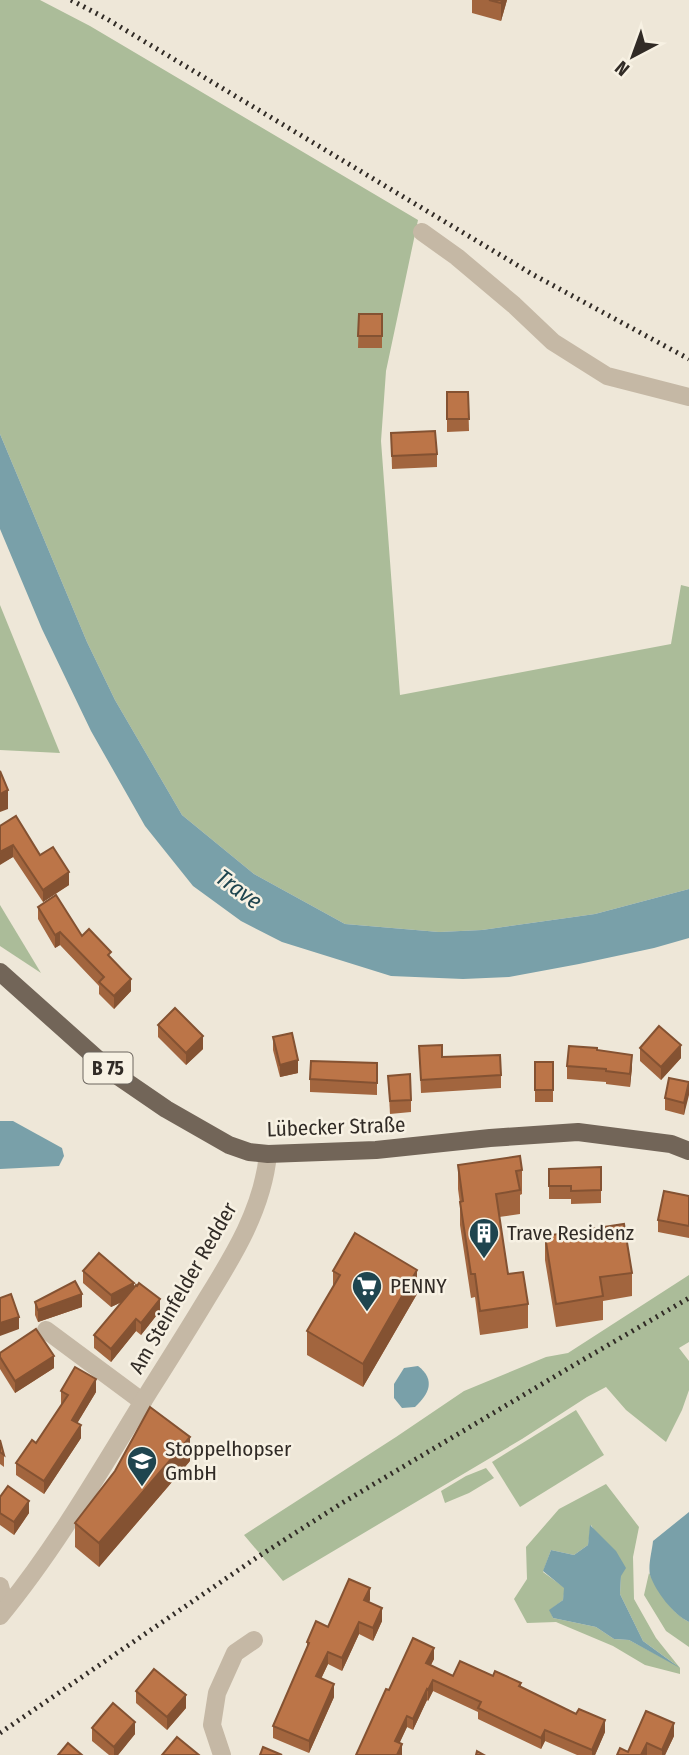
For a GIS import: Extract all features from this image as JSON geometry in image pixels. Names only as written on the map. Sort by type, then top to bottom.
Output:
[{"type":"main road","name":"Lübecker Straße","points":[[0,972],[112,1072],[166,1109],[229,1145],[249,1152],[268,1154],[376,1150],[578,1132],[671,1144],[689,1150]]},
{"type":"street","points":[[422,232],[457,257],[554,342],[607,376],[689,397]]},
{"type":"street","name":"Am Steinfelder Redder","points":[[3,1612],[38,1566],[83,1498],[216,1284],[244,1235],[261,1191],[268,1154]]},
{"type":"street","name":"Am Steinfelder Redder","points":[[46,1330],[143,1402]]},
{"type":"street","points":[[0,1586],[3,1612]]},
{"type":"street","points":[[222,1755],[212,1725],[217,1693],[235,1653],[254,1640]]},
{"type":"green space","points":[[0,0],[40,0],[90,26],[418,220],[386,371],[381,441],[400,695],[671,644],[681,585],[689,587],[689,889],[595,914],[482,930],[439,932],[345,924],[254,874],[182,815],[115,700],[87,642],[0,434]]},
{"type":"green space","points":[[0,605],[60,753],[0,750]]},
{"type":"green space","points":[[0,905],[41,973],[0,946]]},
{"type":"green space","points":[[689,1275],[689,1342],[679,1348],[689,1361],[689,1390],[666,1442],[626,1410],[606,1387],[283,1581],[244,1535],[464,1391],[546,1357],[568,1353]]},
{"type":"green space","points":[[576,1410],[604,1455],[520,1507],[492,1462]]},
{"type":"green space","points":[[486,1468],[494,1478],[445,1503],[441,1491]]},
{"type":"green space","points":[[606,1484],[639,1527],[633,1557],[634,1599],[656,1638],[680,1668],[680,1674],[645,1665],[613,1646],[556,1622],[527,1623],[514,1599],[527,1579],[526,1547],[559,1509]],"holes":[[[591,1525],[621,1576],[620,1594],[643,1641],[676,1665],[629,1640],[614,1639],[596,1627],[553,1618],[550,1610],[563,1600],[565,1588],[543,1572],[551,1550],[574,1555],[588,1545]]]},
{"type":"green space","points":[[649,1573],[671,1607],[689,1622],[689,1647],[666,1631],[644,1595]]},
{"type":"water","name":"Trave","points":[[0,434],[87,642],[115,700],[182,815],[254,874],[345,924],[439,932],[482,930],[595,914],[689,889],[689,938],[654,948],[509,977],[463,979],[391,976],[282,942],[241,921],[193,886],[145,826],[91,731],[42,629],[0,529]]},
{"type":"water","points":[[0,1121],[13,1121],[62,1148],[64,1156],[59,1166],[0,1169]]},
{"type":"water","points":[[418,1366],[427,1376],[427,1392],[415,1407],[402,1408],[394,1398],[394,1384],[404,1368]]},
{"type":"water","points":[[689,1512],[689,1622],[677,1614],[661,1595],[650,1575],[649,1567],[653,1541]]},
{"type":"water","points":[[590,1525],[616,1551],[626,1568],[621,1576],[620,1594],[643,1641],[680,1668],[629,1640],[614,1639],[596,1627],[553,1618],[549,1610],[563,1600],[564,1588],[543,1571],[551,1550],[574,1555],[588,1545]]},
{"type":"building","points":[[359,314],[382,314],[382,336],[358,336]]},
{"type":"building","points":[[447,392],[468,392],[469,419],[447,419]]},
{"type":"building","points":[[435,431],[437,454],[392,456],[391,433]]},
{"type":"building","points":[[0,771],[8,790],[0,794]]},
{"type":"building","points":[[16,816],[40,855],[53,847],[69,872],[43,890],[13,845],[0,852],[0,826]]},
{"type":"building","points":[[56,895],[82,936],[89,929],[111,952],[108,955],[131,979],[114,996],[99,982],[104,977],[60,932],[55,935],[38,907]]},
{"type":"building","points":[[175,1008],[203,1036],[186,1053],[158,1025]]},
{"type":"building","points":[[659,1026],[681,1045],[661,1067],[640,1048]]},
{"type":"building","points":[[292,1033],[298,1060],[280,1065],[273,1037]]},
{"type":"building","points":[[442,1045],[442,1057],[500,1055],[501,1075],[421,1080],[419,1046]]},
{"type":"building","points":[[569,1046],[632,1055],[630,1074],[567,1066]]},
{"type":"building","points":[[311,1061],[377,1063],[377,1083],[310,1079]]},
{"type":"building","points":[[535,1062],[553,1062],[553,1090],[535,1090]]},
{"type":"building","points":[[410,1074],[411,1100],[390,1101],[388,1076]]},
{"type":"building","points":[[669,1078],[689,1082],[684,1103],[665,1098]]},
{"type":"building","name":"Trave Residenz","points":[[520,1156],[522,1170],[516,1171],[520,1190],[496,1194],[508,1274],[523,1272],[528,1304],[480,1311],[475,1274],[471,1274],[460,1202],[463,1201],[458,1165]]},
{"type":"building","points":[[601,1167],[601,1190],[571,1191],[571,1186],[549,1186],[549,1169]]},
{"type":"building","points":[[664,1191],[689,1196],[689,1226],[658,1220]]},
{"type":"building","points":[[624,1224],[632,1273],[600,1277],[603,1296],[556,1304],[545,1236]]},
{"type":"building","points":[[355,1233],[417,1270],[363,1364],[307,1331],[340,1275],[333,1271]]},
{"type":"building","points":[[99,1253],[134,1283],[111,1295],[83,1271]]},
{"type":"building","points":[[75,1281],[82,1294],[38,1310],[35,1302]]},
{"type":"building","points":[[139,1283],[160,1299],[141,1323],[136,1319],[111,1349],[94,1335]]},
{"type":"building","points":[[11,1294],[19,1317],[0,1323],[0,1298]]},
{"type":"building","points":[[36,1329],[54,1356],[15,1381],[0,1353]]},
{"type":"building","points":[[75,1367],[96,1379],[72,1420],[81,1425],[44,1481],[16,1463],[32,1440],[36,1443],[68,1395],[61,1391]]},
{"type":"building","points":[[150,1407],[190,1437],[99,1543],[75,1523],[115,1471]]},
{"type":"building","points":[[8,1486],[29,1501],[14,1522],[0,1513],[0,1497]]},
{"type":"building","points":[[349,1579],[370,1588],[364,1600],[382,1608],[373,1628],[359,1622],[342,1658],[328,1652],[316,1676],[334,1684],[309,1741],[273,1726],[316,1621],[328,1627]]},
{"type":"building","points":[[413,1638],[434,1648],[426,1663],[453,1676],[460,1661],[493,1676],[495,1671],[576,1714],[579,1709],[605,1720],[592,1750],[545,1730],[541,1738],[478,1708],[481,1702],[433,1680],[413,1719],[407,1716],[395,1741],[402,1744],[397,1755],[356,1755]]},
{"type":"building","points":[[154,1669],[186,1695],[167,1717],[136,1691]]},
{"type":"building","points":[[113,1703],[135,1722],[114,1747],[92,1728]]},
{"type":"building","points":[[646,1711],[674,1723],[662,1750],[647,1743],[641,1755],[617,1755],[620,1748],[628,1752]]},
{"type":"building","points":[[177,1737],[199,1755],[162,1755]]},
{"type":"building","points":[[68,1743],[82,1755],[58,1755]]},
{"type":"building","points":[[263,1747],[282,1755],[260,1755]]},
{"type":"railway","points":[[71,0],[532,274],[689,359]]},
{"type":"railway","points":[[0,1733],[256,1558],[342,1503],[689,1298]]},
{"type":"place","name":"Trave Residenz","points":[[484,1260]]},
{"type":"place","name":"PENNY","points":[[367,1313]]},
{"type":"place","name":"Stoppelhopser GmbH","points":[[142,1488]]}]
